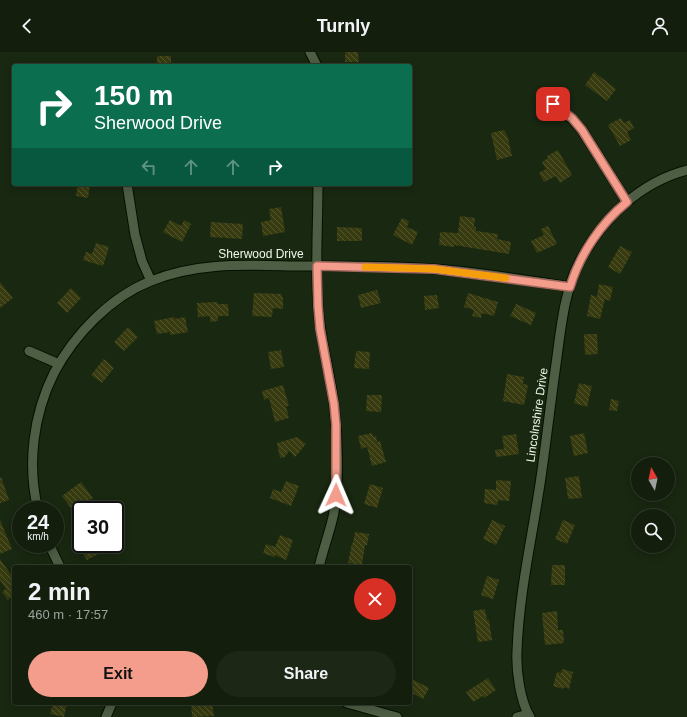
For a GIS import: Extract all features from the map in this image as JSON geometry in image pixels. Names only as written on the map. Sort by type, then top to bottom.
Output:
[{"type":"street","points":[[310,52],[316,64]]},
{"type":"street","points":[[553,104],[572,118],[582,130],[627,202]]},
{"type":"street","name":"Lincolnshire Drive","points":[[529,716],[518,675],[517,653],[519,621],[542,471],[559,341],[570,287],[582,258],[597,233],[615,212],[660,180],[687,170]]},
{"type":"street","points":[[127,186],[135,235],[142,261],[151,281]]},
{"type":"street","points":[[318,186],[318,306],[320,329],[334,404],[337,468],[336,495],[333,517],[320,565]]},
{"type":"street","name":"Sherwood Drive","points":[[36,501],[33,466],[33,444],[36,425],[46,391],[59,364],[70,346],[90,323],[120,299],[151,281],[184,271],[217,266],[317,266],[434,269],[570,287]]},
{"type":"street","points":[[29,351],[59,364]]},
{"type":"street","points":[[53,553],[59,565]]},
{"type":"street","points":[[106,717],[111,705]]},
{"type":"street","points":[[354,705],[397,717]]},
{"type":"street","points":[[517,717],[529,716]]},
{"type":"building","points":[[345,52],[358,52],[359,62],[345,62]]},
{"type":"building","points":[[157,56],[171,56],[171,64],[157,64]]},
{"type":"building","points":[[594,72],[616,89],[607,101],[585,85]]},
{"type":"building","points":[[621,118],[624,123],[630,120],[634,128],[627,132],[631,140],[620,146],[608,125]]},
{"type":"building","points":[[504,130],[508,138],[512,156],[497,160],[491,133]]},
{"type":"building","points":[[558,150],[572,175],[560,183],[556,176],[544,182],[539,173],[546,169],[542,162],[548,158],[547,156]]},
{"type":"building","points":[[78,186],[90,186],[88,198],[76,196]]},
{"type":"building","points":[[281,207],[285,232],[263,236],[261,222],[271,220],[269,209]]},
{"type":"building","points":[[460,216],[475,218],[474,227],[476,227],[476,231],[498,234],[497,239],[511,242],[509,254],[454,245],[454,247],[439,245],[440,232],[458,233]]},
{"type":"building","points":[[402,218],[409,221],[407,227],[418,232],[412,245],[393,235]]},
{"type":"building","points":[[170,220],[181,226],[184,220],[191,224],[182,242],[163,232]]},
{"type":"building","points":[[211,222],[243,224],[242,239],[210,237]]},
{"type":"building","points":[[548,226],[557,244],[537,253],[531,241],[544,235],[541,229]]},
{"type":"building","points":[[337,227],[362,228],[362,241],[337,241]]},
{"type":"building","points":[[96,243],[109,247],[103,266],[83,260],[86,252],[92,254]]},
{"type":"building","points":[[620,246],[632,252],[620,274],[608,267]]},
{"type":"building","points":[[0,282],[13,298],[0,308]]},
{"type":"building","points":[[599,284],[613,287],[610,301],[605,299],[600,319],[587,316],[591,295],[597,297]]},
{"type":"building","points":[[71,288],[81,298],[67,313],[57,303]]},
{"type":"building","points":[[377,290],[381,303],[361,308],[358,295]]},
{"type":"building","points":[[254,293],[282,294],[283,309],[273,308],[272,317],[252,316]]},
{"type":"building","points":[[468,293],[498,302],[494,316],[482,313],[481,318],[472,316],[474,310],[464,307]]},
{"type":"building","points":[[437,295],[439,308],[425,310],[424,296]]},
{"type":"building","points":[[217,302],[218,304],[228,304],[229,316],[218,316],[218,321],[210,322],[210,316],[198,317],[197,303]]},
{"type":"building","points":[[516,304],[536,313],[531,325],[510,316]]},
{"type":"building","points":[[174,317],[175,319],[185,317],[188,332],[170,335],[170,332],[157,334],[154,321]]},
{"type":"building","points":[[128,327],[138,337],[124,351],[114,342]]},
{"type":"building","points":[[584,334],[597,334],[598,354],[585,355]]},
{"type":"building","points":[[281,350],[284,367],[271,369],[268,352]]},
{"type":"building","points":[[356,351],[370,352],[369,369],[354,368]]},
{"type":"building","points":[[104,359],[114,368],[102,383],[91,375]]},
{"type":"building","points":[[507,374],[524,377],[523,384],[528,385],[524,405],[503,401]]},
{"type":"building","points":[[579,383],[592,386],[587,407],[574,403]]},
{"type":"building","points":[[283,385],[289,406],[286,406],[289,418],[275,422],[269,398],[264,400],[262,391]]},
{"type":"building","points":[[367,395],[382,395],[381,412],[366,411]]},
{"type":"building","points":[[611,399],[619,401],[617,411],[609,410]]},
{"type":"building","points":[[372,433],[373,437],[376,436],[377,442],[380,441],[386,462],[372,466],[367,447],[361,449],[358,436]]},
{"type":"building","points":[[584,433],[588,453],[574,456],[570,436]]},
{"type":"building","points":[[516,434],[519,454],[496,457],[495,450],[504,449],[502,436]]},
{"type":"building","points":[[297,437],[306,444],[295,457],[289,451],[285,457],[280,458],[277,443]]},
{"type":"building","points":[[579,476],[582,498],[568,499],[565,478]]},
{"type":"building","points":[[1,477],[9,500],[0,503],[0,478]]},
{"type":"building","points":[[496,480],[511,481],[509,501],[498,500],[497,505],[484,503],[485,489],[496,490]]},
{"type":"building","points":[[286,481],[299,486],[291,506],[270,498],[273,489],[281,492]]},
{"type":"building","points":[[81,482],[93,498],[89,501],[72,501],[72,509],[62,496]]},
{"type":"building","points":[[370,484],[383,488],[377,508],[364,504]]},
{"type":"building","points":[[0,520],[12,549],[0,554]]},
{"type":"building","points":[[492,520],[505,526],[496,545],[483,539]]},
{"type":"building","points":[[563,520],[575,525],[567,544],[555,539]]},
{"type":"building","points":[[355,532],[369,534],[367,545],[365,545],[362,565],[348,563]]},
{"type":"building","points":[[280,535],[293,540],[286,560],[275,555],[274,557],[263,553],[266,544],[275,547]]},
{"type":"building","points":[[83,553],[98,554],[87,560]]},
{"type":"building","points":[[0,559],[12,576],[12,596],[8,600],[2,592],[6,589],[0,580]]},
{"type":"building","points":[[552,565],[565,565],[565,585],[551,585]]},
{"type":"building","points":[[487,576],[499,580],[493,599],[481,595]]},
{"type":"building","points":[[485,609],[487,620],[489,620],[492,640],[478,642],[473,611]]},
{"type":"building","points":[[557,611],[558,630],[563,630],[564,643],[545,645],[542,613]]},
{"type":"building","points":[[562,669],[573,672],[569,689],[553,686],[557,672],[561,673]]},
{"type":"building","points":[[488,678],[496,690],[484,698],[483,696],[473,702],[466,692]]},
{"type":"building","points":[[412,679],[429,688],[423,699],[412,693]]},
{"type":"building","points":[[52,705],[67,705],[64,717],[50,714]]},
{"type":"building","points":[[191,705],[212,705],[214,716],[192,717]]},
{"type":"slow traffic","points":[[365,267],[434,269],[506,278]]},
{"type":"route","points":[[336,495],[336,425],[334,404],[320,329],[317,266],[434,269],[570,287],[582,258],[597,233],[615,212],[627,202],[582,130],[572,118],[553,104]]}]
